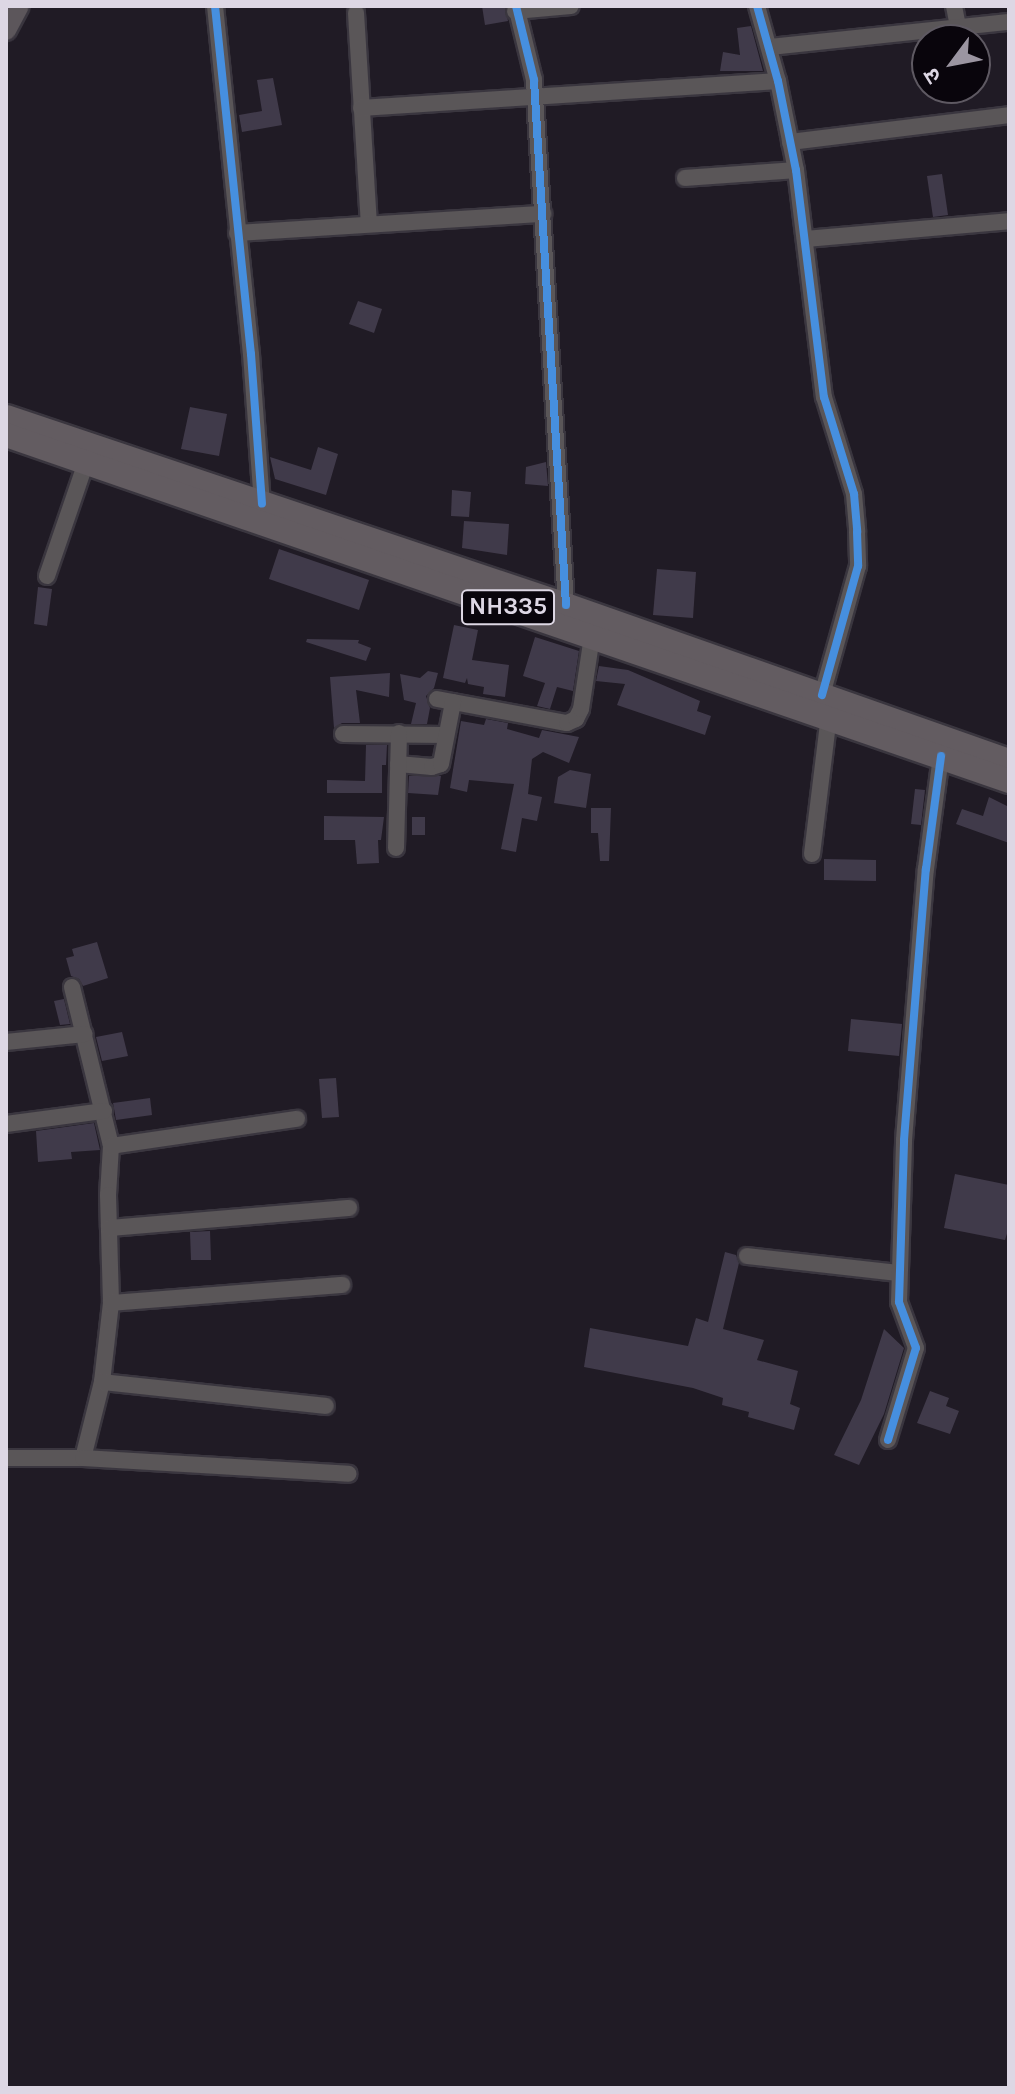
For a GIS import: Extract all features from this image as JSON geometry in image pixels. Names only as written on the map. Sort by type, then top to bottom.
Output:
[{"type":"highway","name":"NH335","points":[[6,417],[566,605],[1009,781]]},
{"type":"highway","name":"NH335","points":[[6,435],[592,636],[1009,761]]},
{"type":"main road","points":[[6,30],[19,6]]},
{"type":"street","points":[[215,6],[251,354],[262,504]]},
{"type":"street","points":[[566,605],[535,98],[516,9],[571,6]]},
{"type":"street","points":[[757,6],[770,47],[796,170],[824,397],[854,494],[857,532],[858,566],[826,706],[812,854]]},
{"type":"street","points":[[356,13],[369,224]]},
{"type":"street","points":[[989,24],[1009,22]]},
{"type":"street","points":[[770,47],[911,32]]},
{"type":"street","points":[[361,108],[778,81]]},
{"type":"street","points":[[790,142],[1009,115]]},
{"type":"street","points":[[685,178],[796,170]]},
{"type":"street","points":[[237,233],[543,214]]},
{"type":"street","points":[[805,239],[1009,221]]},
{"type":"street","points":[[47,576],[86,462]]},
{"type":"street","points":[[398,764],[437,766],[444,758],[445,700],[567,723],[576,719],[581,709],[592,636]]},
{"type":"street","points":[[396,848],[399,733]]},
{"type":"street","points":[[343,734],[446,735]]},
{"type":"street","points":[[888,1440],[916,1348],[899,1302],[899,1273],[914,1002],[941,756]]},
{"type":"street","points":[[72,987],[111,1146],[111,1303],[102,1382],[83,1458]]},
{"type":"street","points":[[6,1042],[85,1034]]},
{"type":"street","points":[[6,1124],[104,1111]]},
{"type":"street","points":[[111,1146],[297,1119]]},
{"type":"street","points":[[109,1228],[349,1208]]},
{"type":"street","points":[[747,1256],[899,1273]]},
{"type":"street","points":[[111,1303],[342,1285]]},
{"type":"street","points":[[102,1382],[326,1406]]},
{"type":"street","points":[[6,1458],[83,1458],[349,1474]]},
{"type":"building","points":[[482,6],[505,6],[508,21],[485,25]]},
{"type":"building","points":[[751,26],[763,71],[720,71],[723,52],[740,55],[737,28]]},
{"type":"building","points":[[273,78],[282,125],[242,132],[239,115],[262,111],[257,80]]},
{"type":"building","points":[[942,174],[948,215],[933,217],[927,176]]},
{"type":"building","points":[[358,301],[382,309],[374,333],[349,324]]},
{"type":"building","points":[[190,407],[227,414],[219,456],[181,449]]},
{"type":"building","points":[[318,447],[338,454],[326,495],[275,479],[270,457],[311,470]]},
{"type":"building","points":[[546,462],[548,486],[525,484],[526,467]]},
{"type":"building","points":[[452,490],[471,492],[469,517],[451,516]]},
{"type":"building","points":[[464,521],[509,524],[507,555],[462,548]]},
{"type":"building","points":[[279,549],[369,580],[359,610],[269,579]]},
{"type":"building","points":[[657,569],[696,572],[693,618],[653,615]]},
{"type":"building","points":[[38,587],[52,589],[47,626],[34,624]]},
{"type":"building","points":[[454,625],[478,630],[472,660],[509,665],[505,697],[483,694],[484,687],[468,684],[467,678],[465,683],[443,678]]},
{"type":"building","points":[[535,637],[579,651],[573,691],[557,687],[550,709],[537,706],[545,683],[523,676]]},
{"type":"building","points":[[307,639],[359,640],[358,643],[371,648],[366,661],[306,642]]},
{"type":"building","points":[[599,666],[628,670],[700,701],[697,711],[711,716],[705,735],[617,705],[625,684],[596,681]]},
{"type":"building","points":[[428,671],[438,673],[434,688],[426,696],[430,708],[427,724],[411,724],[416,703],[404,700],[400,674],[420,678]]},
{"type":"building","points":[[390,673],[389,697],[356,690],[360,723],[342,723],[334,728],[330,677]]},
{"type":"building","points":[[486,719],[508,723],[507,729],[539,738],[542,730],[579,737],[569,763],[543,752],[532,759],[528,794],[542,797],[537,821],[522,818],[516,852],[501,849],[514,784],[469,780],[467,792],[450,788],[461,721],[484,725]]},
{"type":"building","points":[[366,745],[387,745],[386,765],[382,765],[382,793],[327,793],[327,780],[365,781]]},
{"type":"building","points":[[570,770],[591,774],[586,808],[554,803],[558,777]]},
{"type":"building","points":[[409,776],[441,776],[438,795],[408,793]]},
{"type":"building","points":[[915,789],[925,790],[921,825],[911,824]]},
{"type":"building","points":[[989,797],[1009,807],[1009,843],[956,824],[962,809],[983,816]]},
{"type":"building","points":[[591,808],[611,808],[609,861],[600,861],[598,833],[591,833]]},
{"type":"building","points":[[324,816],[384,817],[381,840],[378,840],[379,863],[357,864],[355,840],[324,840]]},
{"type":"building","points":[[412,817],[425,817],[425,835],[412,835]]},
{"type":"building","points":[[824,859],[876,860],[876,881],[824,880]]},
{"type":"building","points":[[97,942],[108,978],[83,986],[79,979],[71,976],[66,958],[74,956],[72,949]]},
{"type":"building","points":[[64,999],[70,1024],[60,1025],[54,1001]]},
{"type":"building","points":[[851,1019],[902,1024],[899,1056],[848,1051]]},
{"type":"building","points":[[122,1032],[128,1056],[102,1061],[96,1037]]},
{"type":"building","points":[[336,1078],[339,1117],[322,1118],[319,1079]]},
{"type":"building","points":[[150,1098],[152,1115],[116,1120],[113,1103]]},
{"type":"building","points":[[94,1123],[100,1150],[71,1152],[72,1159],[38,1162],[36,1131]]},
{"type":"building","points":[[955,1174],[1009,1185],[1009,1227],[1005,1240],[944,1228]]},
{"type":"building","points":[[210,1231],[211,1260],[191,1260],[190,1232]]},
{"type":"building","points":[[725,1252],[736,1255],[739,1263],[723,1329],[764,1340],[757,1360],[798,1371],[790,1404],[800,1408],[794,1430],[748,1417],[749,1412],[722,1405],[723,1398],[693,1388],[584,1367],[590,1328],[688,1346],[696,1318],[708,1322]]},
{"type":"building","points":[[884,1329],[904,1348],[884,1414],[859,1465],[834,1455],[861,1400]]},
{"type":"building","points":[[930,1391],[949,1398],[946,1406],[959,1411],[950,1434],[917,1423]]},
{"type":"cycle path","points":[[215,6],[251,354],[262,504]]},
{"type":"cycle path","points":[[516,6],[534,80],[566,605]]},
{"type":"cycle path","points":[[757,6],[778,81],[796,170],[824,397],[854,494],[858,566],[822,695]]},
{"type":"cycle path","points":[[888,1440],[916,1348],[899,1302],[904,1140],[926,869],[941,756]]}]
